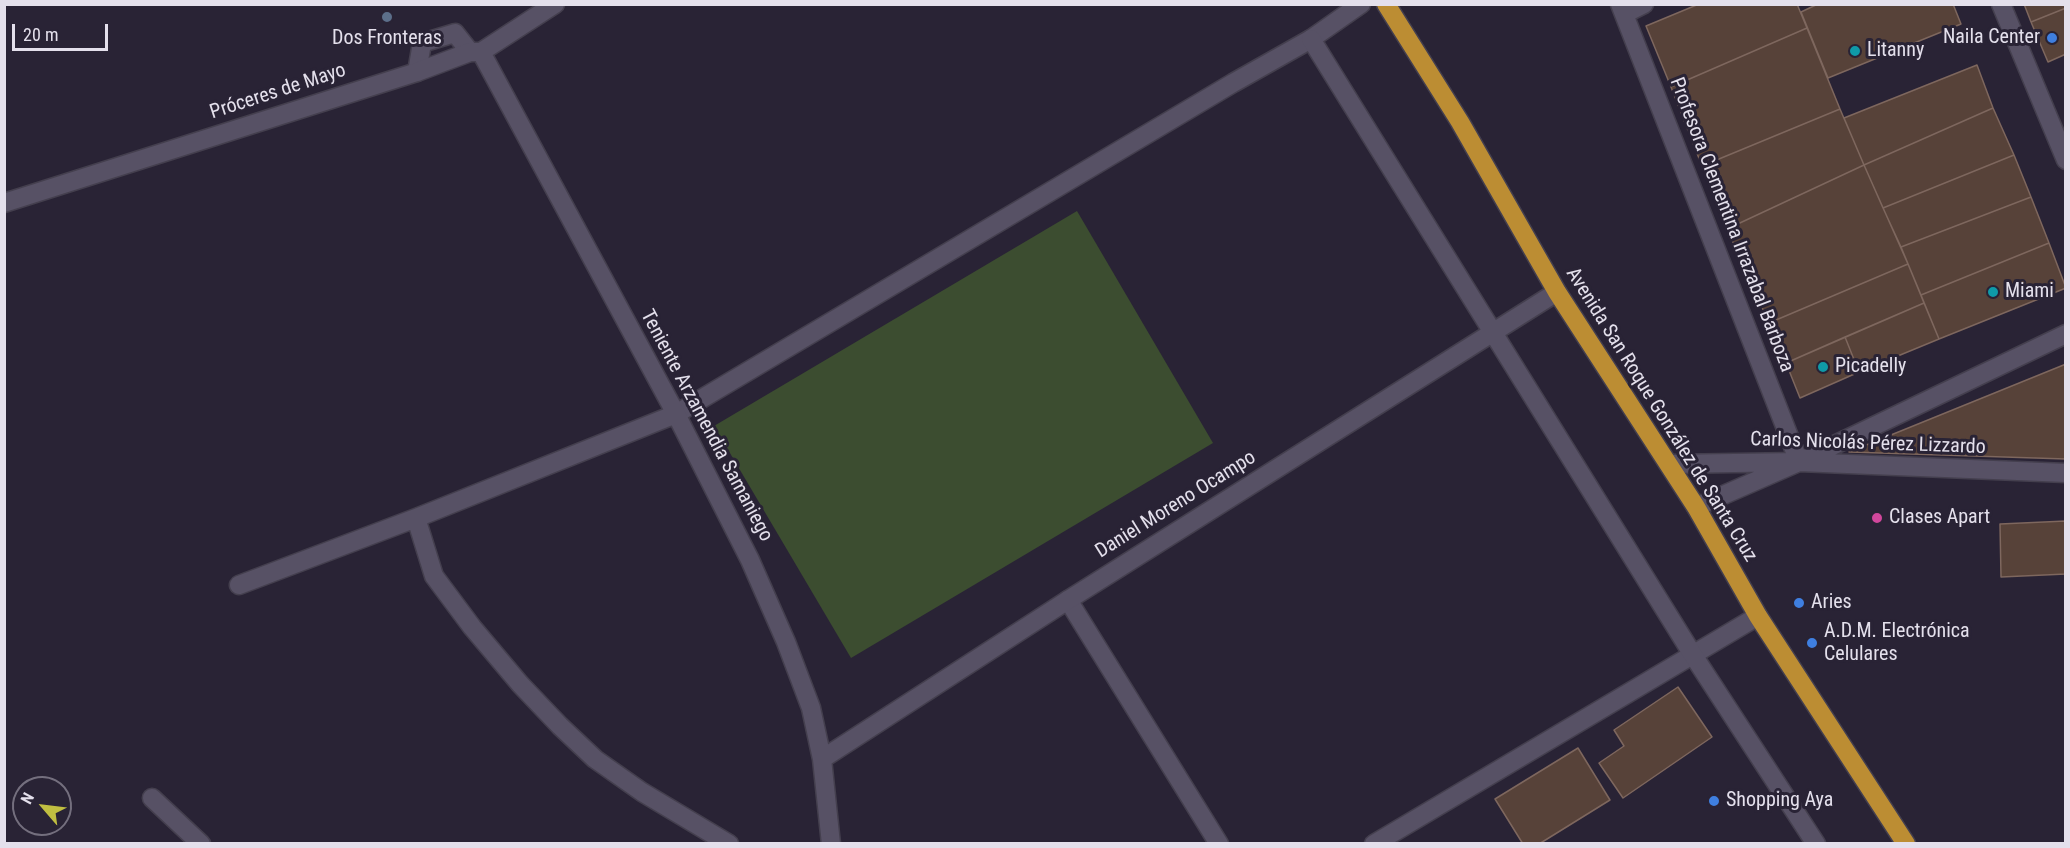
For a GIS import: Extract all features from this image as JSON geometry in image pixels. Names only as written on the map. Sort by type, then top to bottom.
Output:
[{"type":"highway","name":"Avenida San Roque González de Santa Cruz","points":[[1386,4],[1460,122],[1557,292],[1670,465],[1758,616],[1906,843]]},
{"type":"street","name":"Próceres de Mayo","points":[[4,203],[475,52],[555,4]]},
{"type":"street","points":[[239,585],[416,518],[676,414],[1311,39],[1361,4]]},
{"type":"street","points":[[1622,9],[1644,4]]},
{"type":"street","points":[[2001,4],[2066,160]]},
{"type":"street","name":"Profesora Clementina Irrazabal Barboza","points":[[1622,9],[1799,462]]},
{"type":"street","points":[[417,72],[422,43],[455,33],[475,52]]},
{"type":"street","points":[[1311,39],[1693,655],[1816,843]]},
{"type":"street","name":"Teniente Arzamendia Samaniego","points":[[475,52],[676,414],[750,560],[786,642],[811,708],[822,759],[831,843]]},
{"type":"street","name":"Daniel Moreno Ocampo","points":[[822,759],[1068,600],[1557,292]]},
{"type":"street","points":[[1696,507],[1799,462],[2066,334]]},
{"type":"street","name":"Carlos Nicolás Pérez Lizzardo","points":[[1670,465],[1799,462],[2066,473]]},
{"type":"street","points":[[416,518],[434,576],[472,627],[552,718],[595,759],[642,792],[729,843]]},
{"type":"street","points":[[1068,600],[1219,843]]},
{"type":"street","points":[[1374,843],[1758,616]]},
{"type":"street","points":[[152,798],[201,843]]},
{"type":"green space","points":[[1077,211],[1213,443],[851,658],[714,426]]},
{"type":"building","points":[[1699,4],[1797,4],[1807,28],[1671,87],[1646,26]]},
{"type":"building","name":"Litanny","points":[[1818,4],[1953,4],[1961,24],[1828,78],[1801,12]]},
{"type":"building","points":[[2024,4],[2066,4],[2066,8],[2031,22]]},
{"type":"building","name":"Naila Center","points":[[2066,8],[2066,54],[2048,62],[2031,22]]},
{"type":"building","points":[[1807,28],[1840,109],[1702,166],[1671,87]]},
{"type":"building","points":[[1977,65],[1993,108],[1864,165],[1844,118]]},
{"type":"building","points":[[1993,108],[2014,155],[1883,208],[1864,165]]},
{"type":"building","points":[[1840,109],[1864,165],[1727,229],[1702,166]]},
{"type":"building","points":[[2014,155],[2031,197],[1901,247],[1883,208]]},
{"type":"building","points":[[1864,165],[1908,264],[1769,323],[1727,229]]},
{"type":"building","points":[[2031,197],[2049,243],[1921,295],[1901,247]]},
{"type":"building","name":"Miami","points":[[2049,243],[2066,288],[1939,339],[1921,295]]},
{"type":"building","points":[[1908,264],[1924,303],[1786,363],[1769,323]]},
{"type":"building","points":[[1924,303],[1939,339],[1859,372],[1845,337]]},
{"type":"building","name":"Picadelly","points":[[1845,337],[1859,372],[1800,398],[1786,363]]},
{"type":"building","points":[[2066,364],[2066,459],[1849,452]]},
{"type":"building","points":[[2066,521],[2066,574],[2001,577],[2000,524]]},
{"type":"building","points":[[1678,687],[1712,737],[1623,798],[1599,763],[1624,746],[1614,730]]},
{"type":"building","points":[[1578,748],[1610,800],[1539,844],[1523,844],[1495,799]]},
{"type":"place","name":"Dos Fronteras","points":[[387,17]]},
{"type":"place","name":"Naila Center","points":[[2052,38]]},
{"type":"place","name":"Litanny","points":[[1855,51]]},
{"type":"place","name":"Miami","points":[[1993,292]]},
{"type":"place","name":"Picadelly","points":[[1823,367]]},
{"type":"place","name":"Clases Apart","points":[[1877,518]]},
{"type":"place","name":"Aries","points":[[1799,603]]},
{"type":"place","name":"A.D.M. Electrónica Celulares","points":[[1812,643]]},
{"type":"place","name":"Shopping Aya","points":[[1714,801]]}]
